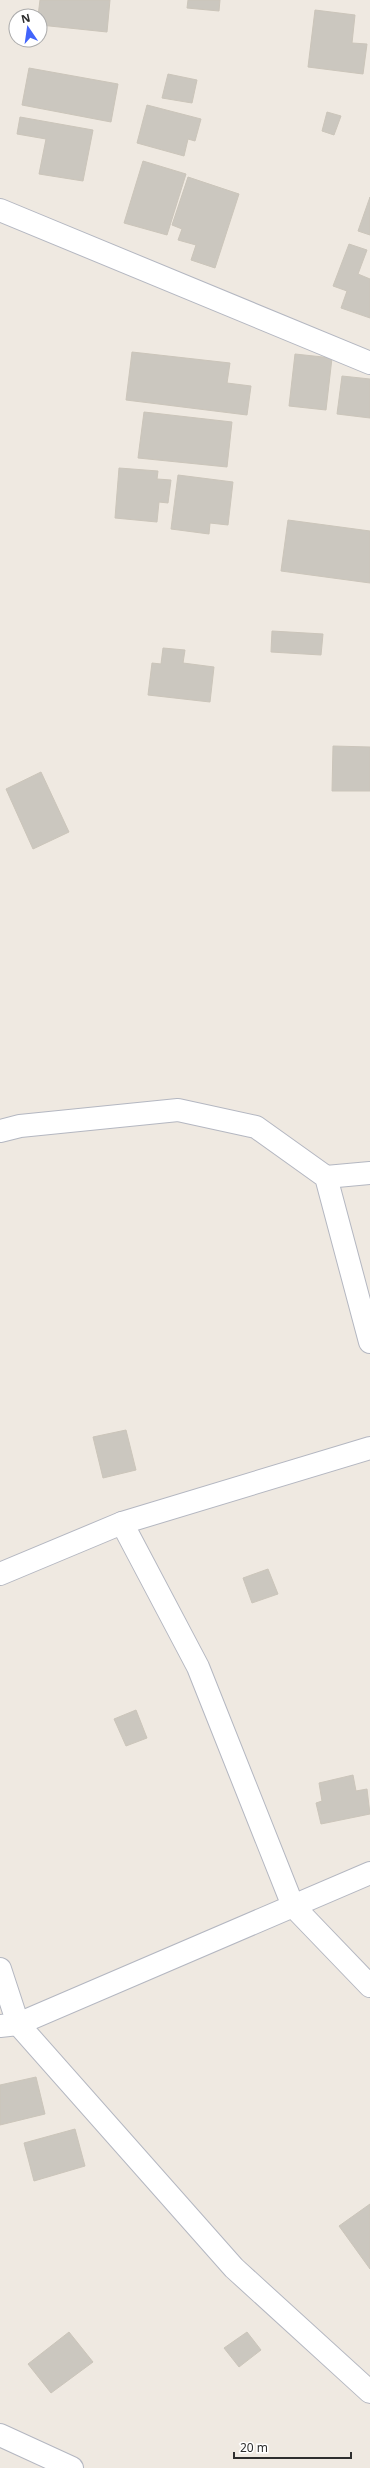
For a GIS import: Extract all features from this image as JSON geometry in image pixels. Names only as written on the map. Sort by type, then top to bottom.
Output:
[{"type":"street","points":[[0,210],[370,363]]},
{"type":"street","points":[[0,1131],[20,1126],[178,1110],[256,1127],[326,1177],[370,1174]]},
{"type":"street","points":[[326,1177],[370,1342]]},
{"type":"street","points":[[0,1574],[122,1523],[370,1448]]},
{"type":"street","points":[[122,1523],[198,1668],[293,1906],[370,1986]]},
{"type":"street","points":[[9,2025],[370,1874]]},
{"type":"street","points":[[0,1969],[9,2025],[234,2268],[370,2392]]},
{"type":"street","points":[[0,2435],[72,2468]]},
{"type":"building","points":[[40,0],[110,0],[107,32],[48,26],[48,8],[39,8]]},
{"type":"building","points":[[188,0],[220,0],[219,11],[187,8]]},
{"type":"building","points":[[315,10],[355,15],[352,43],[367,44],[363,74],[308,67]]},
{"type":"building","points":[[29,68],[118,84],[111,122],[22,105]]},
{"type":"building","points":[[168,74],[197,80],[192,103],[162,98]]},
{"type":"building","points":[[147,105],[201,119],[195,141],[188,139],[184,156],[137,143]]},
{"type":"building","points":[[327,112],[341,116],[334,135],[322,131]]},
{"type":"building","points":[[20,117],[93,130],[83,181],[39,174],[46,139],[17,134]]},
{"type":"building","points":[[143,161],[186,174],[167,235],[124,223]]},
{"type":"building","points":[[188,177],[239,194],[215,268],[191,260],[196,245],[178,240],[182,229],[172,225]]},
{"type":"building","points":[[370,197],[370,235],[358,231]]},
{"type":"building","points":[[349,244],[367,250],[358,274],[370,279],[370,318],[341,308],[347,291],[333,286]]},
{"type":"building","points":[[132,352],[230,363],[227,383],[251,386],[247,415],[126,400]]},
{"type":"building","points":[[295,354],[332,358],[326,410],[289,406]]},
{"type":"building","points":[[342,376],[370,379],[370,418],[337,414]]},
{"type":"building","points":[[144,412],[232,422],[227,467],[138,458]]},
{"type":"building","points":[[119,468],[158,471],[157,479],[171,480],[168,503],[159,502],[157,522],[115,518]]},
{"type":"building","points":[[178,475],[233,482],[228,525],[210,523],[209,534],[171,529]]},
{"type":"building","points":[[288,520],[370,531],[370,583],[281,571]]},
{"type":"building","points":[[272,631],[323,634],[321,655],[271,652]]},
{"type":"building","points":[[163,648],[185,650],[183,663],[214,667],[210,702],[148,695],[152,663],[161,664]]},
{"type":"building","points":[[333,746],[370,747],[370,791],[332,791]]},
{"type":"building","points":[[41,772],[69,832],[33,849],[6,789]]},
{"type":"building","points":[[126,1430],[136,1470],[103,1478],[93,1437]]},
{"type":"building","points":[[268,1569],[278,1594],[252,1603],[243,1578]]},
{"type":"building","points":[[136,1710],[147,1738],[126,1746],[114,1719]]},
{"type":"building","points":[[353,1775],[356,1791],[367,1789],[370,1814],[321,1824],[316,1803],[322,1801],[319,1783]]},
{"type":"building","points":[[36,2077],[45,2114],[0,2125],[0,2085]]},
{"type":"building","points":[[75,2129],[85,2166],[34,2181],[24,2143]]},
{"type":"building","points":[[370,2204],[370,2269],[339,2226]]},
{"type":"building","points":[[69,2332],[93,2362],[51,2393],[28,2364]]},
{"type":"building","points":[[247,2332],[261,2350],[239,2367],[224,2348]]}]
